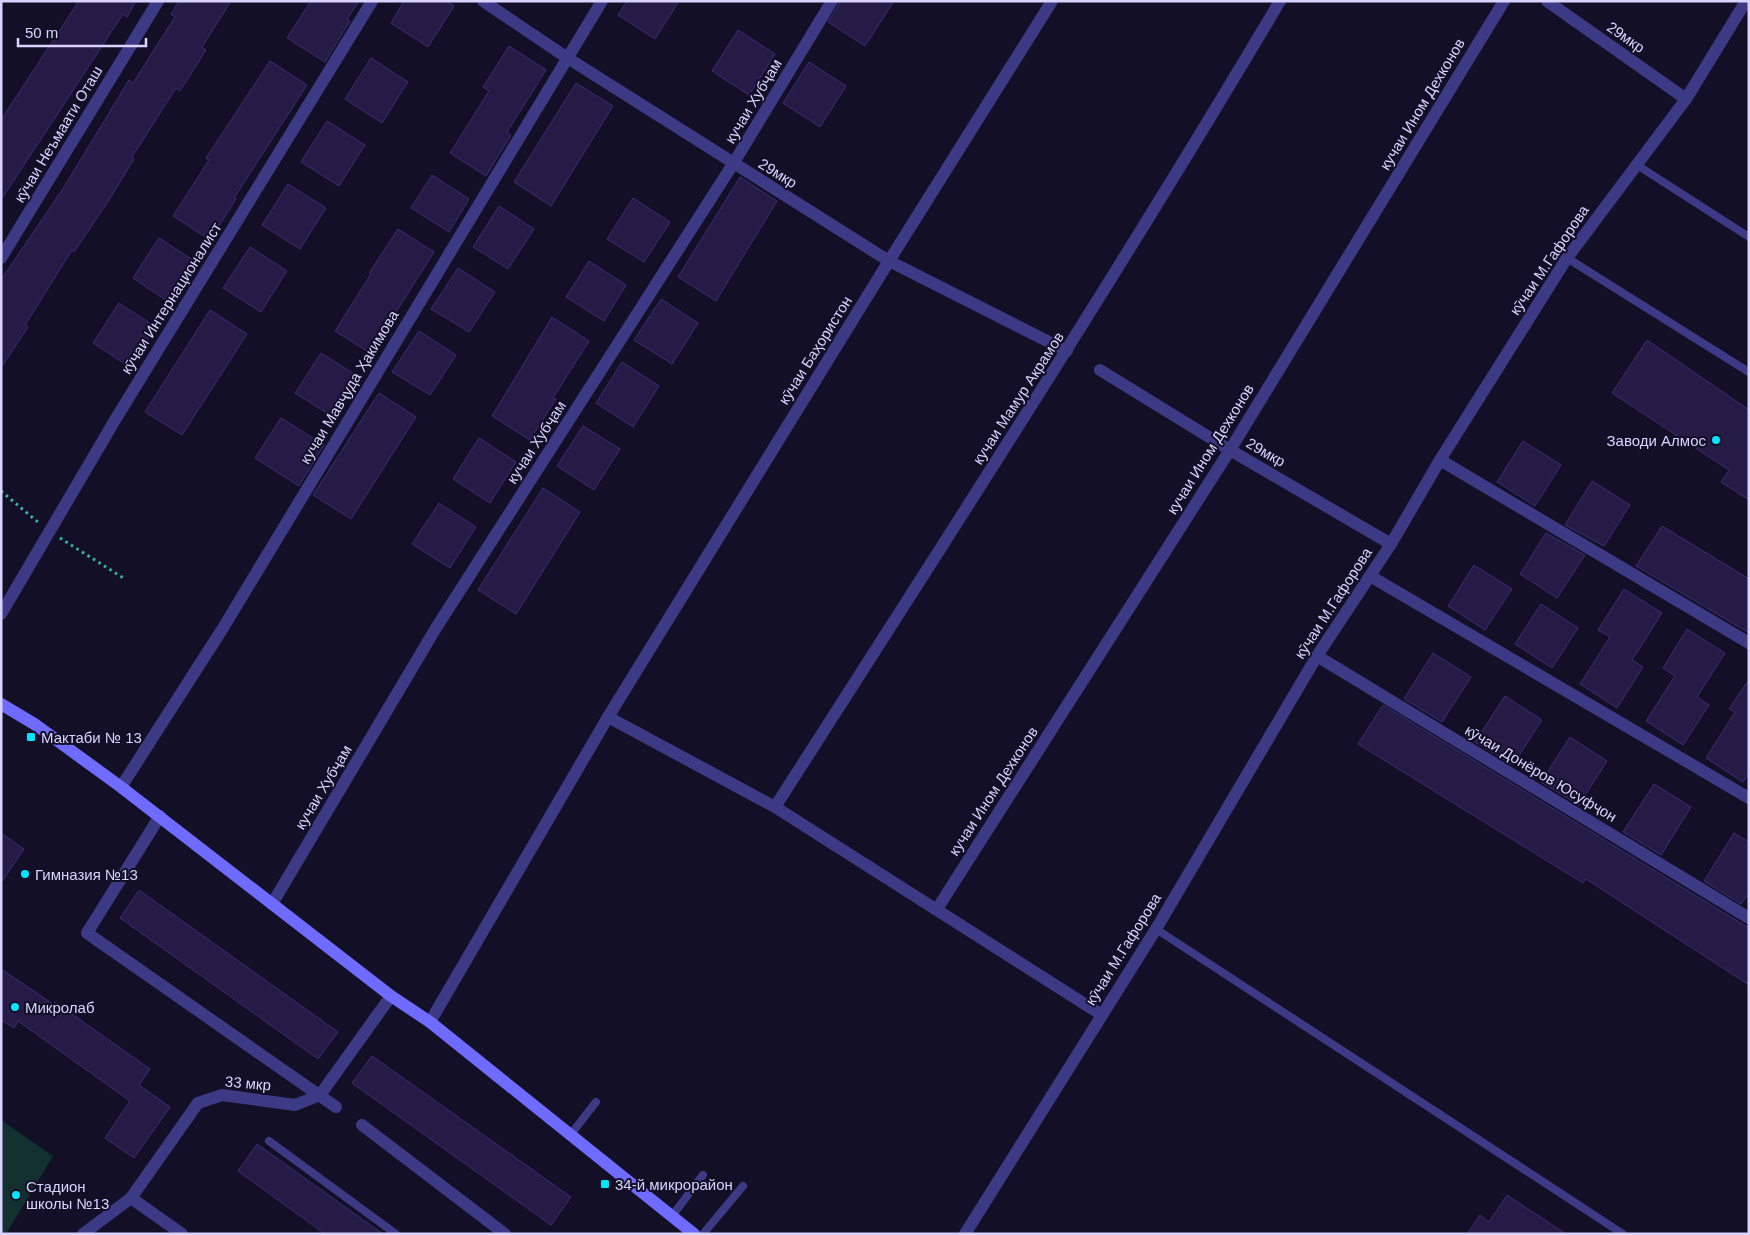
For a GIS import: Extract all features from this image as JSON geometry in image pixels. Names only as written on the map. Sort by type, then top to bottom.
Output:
[{"type":"main road","points":[[1,704],[36,725],[122,787],[390,996],[430,1022],[694,1234]]},
{"type":"street","name":"кӯчаи Неъмаати Оташ","points":[[1,258],[158,1]]},
{"type":"street","name":"кӯчаи Интернационалист","points":[[1,614],[115,420],[372,1]]},
{"type":"street","name":"29мкр","points":[[483,1],[566,57],[733,164],[889,261],[1067,351]]},
{"type":"street","name":"кучаи Мавҷуда Ҳакимова","points":[[122,787],[223,628],[566,57],[602,1]]},
{"type":"street","name":"кучаи Хубҷам","points":[[272,904],[436,628],[733,164],[832,1]]},
{"type":"street","name":"кӯчаи Баҳористон","points":[[430,1022],[608,717],[889,261],[1052,1]]},
{"type":"street","name":"кучаи Мамур Акрамов","points":[[775,807],[1167,192],[1280,1]]},
{"type":"street","name":"кучаи Ином Дехконов","points":[[936,909],[1230,450],[1504,1]]},
{"type":"street","name":"29мкр","points":[[1547,1],[1686,100]]},
{"type":"street","name":"кӯчаи М.Гафорова","points":[[966,1234],[1156,929],[1317,656],[1391,544],[1440,460],[1566,258],[1686,100],[1746,1]]},
{"type":"street","name":"29мкр","points":[[1100,370],[1230,450],[1391,544]]},
{"type":"street","points":[[1440,460],[1749,643]]},
{"type":"street","points":[[1370,576],[1749,798]]},
{"type":"street","name":"кӯчаи Донёров Юсуфҷон","points":[[1317,656],[1749,918]]},
{"type":"street","points":[[608,717],[775,807],[1102,1015]]},
{"type":"street","points":[[160,816],[87,933],[336,1107]]},
{"type":"street","points":[[320,1095],[390,996]]},
{"type":"street","name":"33 мкр","points":[[82,1234],[131,1198],[198,1103],[222,1095],[295,1105],[320,1095]]},
{"type":"street","points":[[362,1125],[505,1234]]},
{"type":"street","points":[[131,1198],[182,1234]]},
{"type":"lane","points":[[1637,165],[1749,237]]},
{"type":"lane","points":[[1566,258],[1749,372]]},
{"type":"lane","points":[[1156,929],[1623,1234]]},
{"type":"lane","points":[[571,1134],[596,1102]]},
{"type":"lane","points":[[269,1142],[396,1234]]},
{"type":"lane","points":[[672,1216],[704,1175]]},
{"type":"lane","points":[[703,1234],[743,1186]]},
{"type":"green space","name":"Стадион школы №13","points":[[1,1120],[53,1156],[6,1234],[1,1234]]},
{"type":"building","points":[[79,1],[136,1],[127,17],[123,14],[1,200],[1,120]]},
{"type":"building","points":[[179,1],[231,1],[202,47],[206,50],[180,91],[176,88],[132,157],[134,159],[109,200],[74,252],[72,250],[25,325],[28,327],[1,368],[1,280],[64,187],[129,80],[133,83],[175,17],[171,14]]},
{"type":"building","points":[[311,1],[359,1],[347,19],[350,21],[325,62],[287,38]]},
{"type":"building","points":[[404,1],[446,1],[454,6],[428,47],[391,23]]},
{"type":"building","points":[[627,1],[679,1],[655,39],[618,15]]},
{"type":"building","points":[[841,1],[894,1],[865,46],[828,22]]},
{"type":"building","points":[[738,30],[775,54],[749,95],[712,71]]},
{"type":"building","points":[[509,46],[546,70],[507,132],[511,135],[486,176],[450,153],[489,91],[483,87]]},
{"type":"building","points":[[371,58],[408,82],[382,123],[345,99]]},
{"type":"building","points":[[270,61],[307,85],[234,198],[236,199],[210,240],[173,216],[209,160],[206,158]]},
{"type":"building","points":[[809,62],[846,86],[820,127],[783,103]]},
{"type":"building","points":[[576,83],[613,106],[551,206],[514,182]]},
{"type":"building","points":[[327,121],[365,145],[339,186],[301,162]]},
{"type":"building","points":[[432,175],[469,199],[449,232],[411,208]]},
{"type":"building","points":[[740,177],[777,201],[716,301],[678,277]]},
{"type":"building","points":[[288,184],[326,208],[300,249],[262,225]]},
{"type":"building","points":[[633,198],[670,222],[644,262],[607,239]]},
{"type":"building","points":[[499,206],[534,229],[508,269],[473,247]]},
{"type":"building","points":[[398,229],[434,252],[396,312],[399,314],[373,355],[335,331],[371,274],[369,273]]},
{"type":"building","points":[[159,238],[196,262],[170,303],[133,278]]},
{"type":"building","points":[[250,247],[287,271],[261,312],[223,288]]},
{"type":"building","points":[[589,261],[626,285],[604,321],[566,297]]},
{"type":"building","points":[[458,268],[495,292],[469,332],[431,309]]},
{"type":"building","points":[[661,299],[698,323],[672,364],[634,340]]},
{"type":"building","points":[[119,303],[156,327],[130,367],[93,343]]},
{"type":"building","points":[[210,310],[247,334],[182,435],[145,412]]},
{"type":"building","points":[[552,317],[589,341],[553,398],[556,399],[530,440],[492,416]]},
{"type":"building","points":[[419,331],[456,355],[430,395],[392,372]]},
{"type":"building","name":"Заводи Алмос","points":[[1647,340],[1749,410],[1749,500],[1721,482],[1729,470],[1612,393]]},
{"type":"building","points":[[321,353],[359,377],[333,417],[295,393]]},
{"type":"building","points":[[622,362],[659,386],[633,427],[596,403]]},
{"type":"building","points":[[379,393],[416,417],[351,519],[313,495]]},
{"type":"building","points":[[281,418],[324,445],[299,486],[255,458]]},
{"type":"building","points":[[583,426],[620,449],[594,490],[557,466]]},
{"type":"building","points":[[479,438],[516,462],[490,503],[453,479]]},
{"type":"building","points":[[1523,441],[1561,465],[1535,506],[1497,482]]},
{"type":"building","points":[[1592,481],[1630,505],[1604,546],[1565,525]]},
{"type":"building","points":[[543,488],[580,512],[516,614],[478,590]]},
{"type":"building","points":[[439,503],[476,527],[450,568],[412,544]]},
{"type":"building","points":[[1662,526],[1749,579],[1749,633],[1636,566]]},
{"type":"building","points":[[1546,533],[1585,555],[1557,598],[1520,574]]},
{"type":"building","points":[[1474,565],[1512,589],[1485,630],[1448,606]]},
{"type":"building","points":[[1624,589],[1662,613],[1632,660],[1643,667],[1617,708],[1580,684],[1610,637],[1598,630]]},
{"type":"building","points":[[1541,604],[1578,628],[1552,668],[1515,644]]},
{"type":"building","points":[[1687,629],[1725,653],[1697,697],[1709,705],[1683,745],[1646,721],[1675,676],[1663,668]]},
{"type":"building","points":[[1433,653],[1471,677],[1442,722],[1404,699]]},
{"type":"building","points":[[1749,679],[1749,773],[1743,782],[1706,758],[1735,712],[1729,709]]},
{"type":"building","points":[[1505,696],[1542,720],[1513,765],[1475,742]]},
{"type":"building","points":[[1383,705],[1749,928],[1749,985],[1586,879],[1583,883],[1358,744]]},
{"type":"building","points":[[1570,737],[1607,761],[1579,805],[1541,782]]},
{"type":"building","points":[[1654,784],[1691,807],[1661,855],[1623,832]]},
{"type":"building","points":[[1,833],[24,849],[1,883]]},
{"type":"building","points":[[1734,833],[1749,842],[1749,893],[1741,904],[1704,881]]},
{"type":"building","points":[[139,890],[338,1032],[318,1059],[120,918]]},
{"type":"building","points":[[1,969],[53,1004],[55,1002],[150,1069],[139,1085],[170,1107],[134,1158],[105,1138],[130,1101],[18,1021],[14,1028],[1,1020]]},
{"type":"building","points":[[372,1056],[571,1197],[551,1225],[352,1083]]},
{"type":"building","points":[[257,1144],[383,1234],[325,1234],[238,1171]]},
{"type":"building","points":[[1507,1195],[1566,1234],[1467,1234],[1480,1215],[1489,1222]]},
{"type":"place","name":"Заводи Алмос","points":[[1716,440]]},
{"type":"place","name":"Мактаби № 13","points":[[31,737]]},
{"type":"place","name":"Гимназия №13","points":[[25,874]]},
{"type":"place","name":"Микролаб","points":[[15,1007]]},
{"type":"place","name":"34-й микрорайон","points":[[605,1184]]},
{"type":"place","name":"Стадион школы №13","points":[[16,1195]]}]
